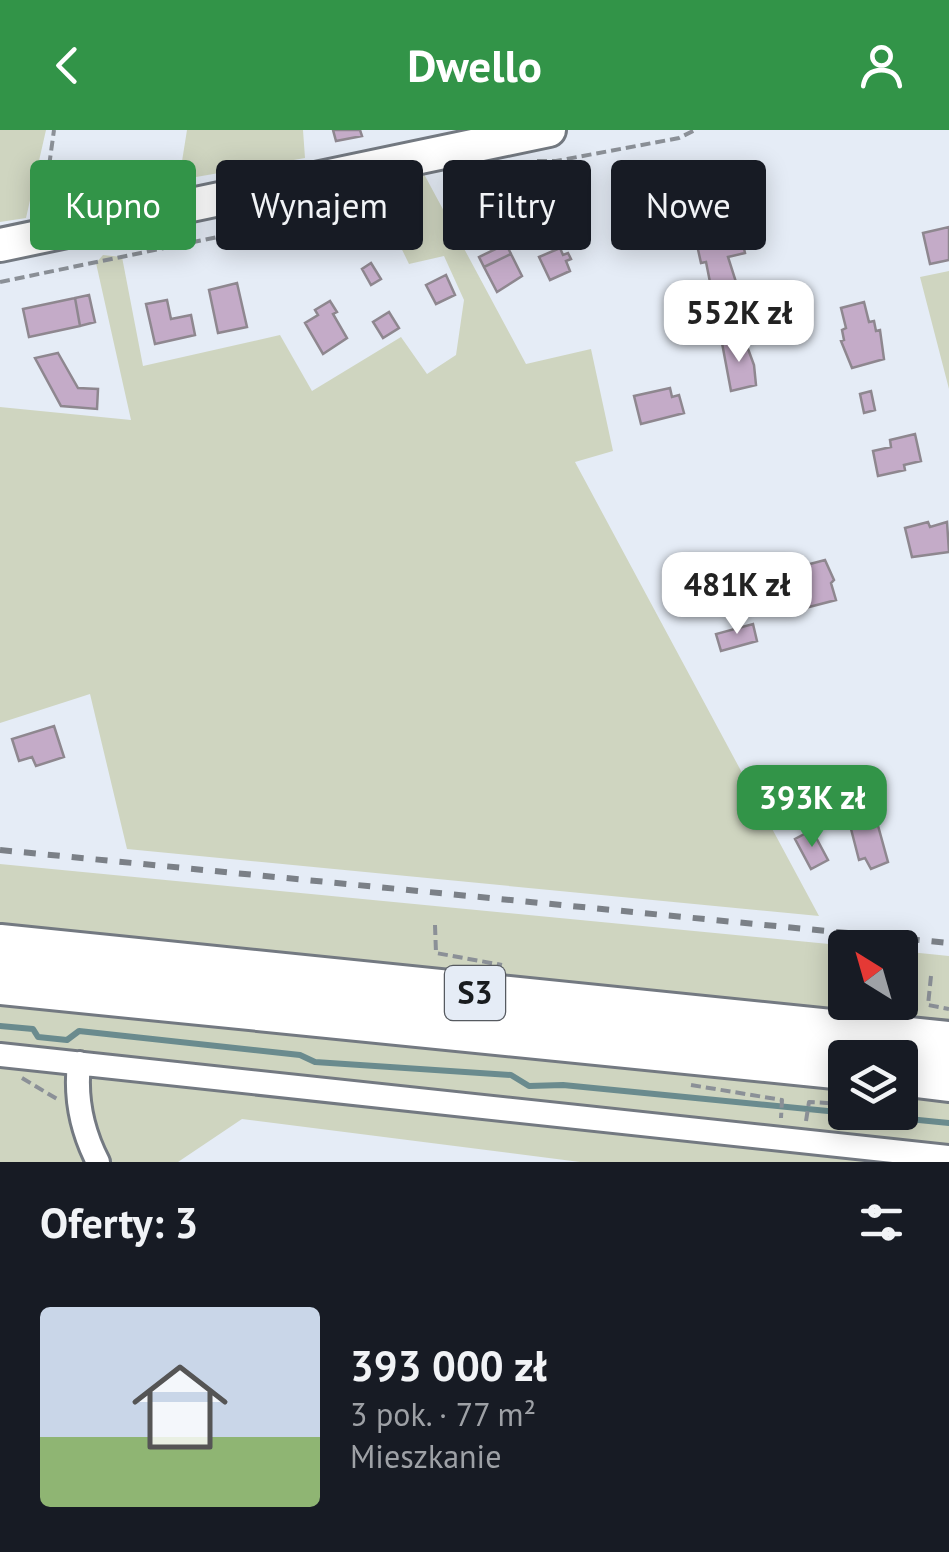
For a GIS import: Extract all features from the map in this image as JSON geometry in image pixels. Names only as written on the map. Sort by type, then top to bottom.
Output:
[{"type":"highway","name":"S3","points":[[0,946],[949,1042]]},
{"type":"highway","name":"S3","points":[[0,983],[828,1066]]},
{"type":"highway","points":[[918,1076],[949,1080]]},
{"type":"main road","points":[[196,205],[549,130]]},
{"type":"main road","points":[[0,245],[30,239]]},
{"type":"street","points":[[0,1055],[949,1157]]},
{"type":"street","points":[[79,1064],[76,1084],[80,1114],[98,1162]]},
{"type":"path","points":[[50,160],[54,130]]},
{"type":"path","points":[[561,160],[679,138],[695,130]]},
{"type":"path","points":[[0,282],[216,238]]},
{"type":"path","points":[[435,925],[436,950]]},
{"type":"path","points":[[931,976],[928,1005],[949,1009]]},
{"type":"path","points":[[22,1078],[68,1106]]},
{"type":"path","points":[[782,1100],[783,1111]]},
{"type":"path","points":[[807,1114],[809,1102],[828,1103]]},
{"type":"green space","points":[[0,130],[46,130],[39,160],[30,160],[26,218],[0,222]]},
{"type":"green space","points":[[187,130],[303,130],[305,158],[216,160],[216,174],[196,177],[196,160],[182,160]]},
{"type":"green space","points":[[423,174],[443,209],[443,250],[465,250],[526,364],[591,349],[613,451],[575,462],[819,916],[127,849],[90,694],[0,723],[0,407],[131,420],[96,263],[103,255],[122,257],[143,366],[280,335],[312,391],[401,337],[427,374],[456,355],[464,300],[444,256],[409,264],[402,250],[423,250]]},
{"type":"green space","points":[[949,271],[949,389],[920,277]]},
{"type":"green space","points":[[0,864],[828,944],[828,1020],[918,1020],[918,953],[949,956],[949,1162],[580,1162],[242,1119],[178,1162],[0,1162]]},
{"type":"building","points":[[333,130],[360,130],[362,136],[336,141]]},
{"type":"building","points":[[949,227],[949,260],[930,264],[923,233]]},
{"type":"building","points":[[494,250],[509,250],[511,254],[484,267],[479,257]]},
{"type":"building","points":[[555,250],[561,250],[563,255],[568,253],[570,271],[550,280],[539,257]]},
{"type":"building","points":[[698,250],[744,250],[745,253],[728,257],[736,282],[711,287],[706,262],[701,263]]},
{"type":"building","points":[[511,254],[522,276],[497,292],[484,267]]},
{"type":"building","points":[[371,263],[381,279],[371,285],[362,269]]},
{"type":"building","points":[[446,275],[455,295],[436,304],[426,285]]},
{"type":"building","points":[[237,283],[247,327],[218,333],[209,290]]},
{"type":"building","points":[[89,295],[95,322],[80,326],[75,298]]},
{"type":"building","points":[[75,298],[80,326],[29,337],[23,309]]},
{"type":"building","points":[[167,300],[171,319],[191,315],[195,335],[155,344],[146,304]]},
{"type":"building","points":[[330,301],[347,338],[323,354],[305,323],[318,315],[315,310]]},
{"type":"building","points":[[864,302],[869,322],[874,321],[876,331],[880,330],[884,359],[852,368],[841,341],[842,330],[846,328],[841,308]]},
{"type":"building","points":[[389,312],[399,328],[383,338],[373,322]]},
{"type":"building","points":[[744,338],[754,365],[756,385],[731,391],[722,343]]},
{"type":"building","points":[[58,353],[78,388],[98,389],[97,409],[61,406],[35,358]]},
{"type":"building","points":[[670,388],[672,397],[679,395],[684,413],[641,424],[634,396]]},
{"type":"building","points":[[871,391],[875,410],[864,413],[860,394]]},
{"type":"building","points":[[915,434],[921,461],[904,465],[905,470],[878,476],[873,451],[891,447],[890,440]]},
{"type":"building","points":[[928,522],[930,527],[947,522],[949,552],[912,557],[905,528]]},
{"type":"building","points":[[825,560],[834,580],[831,583],[836,600],[786,613],[781,594],[797,590],[791,569]]},
{"type":"building","points":[[753,624],[757,641],[721,651],[716,634]]},
{"type":"building","points":[[54,726],[64,757],[36,766],[32,757],[19,761],[12,739]]},
{"type":"building","points":[[877,822],[888,862],[871,869],[865,858],[859,860],[851,829]]},
{"type":"building","points":[[812,830],[828,860],[811,869],[795,839]]},
{"type":"waterway","points":[[0,1026],[33,1029],[38,1037],[67,1040],[79,1031],[300,1055],[315,1062],[511,1075],[529,1086],[563,1085],[949,1123]]},
{"type":"railway","points":[[0,850],[949,943]]}]
